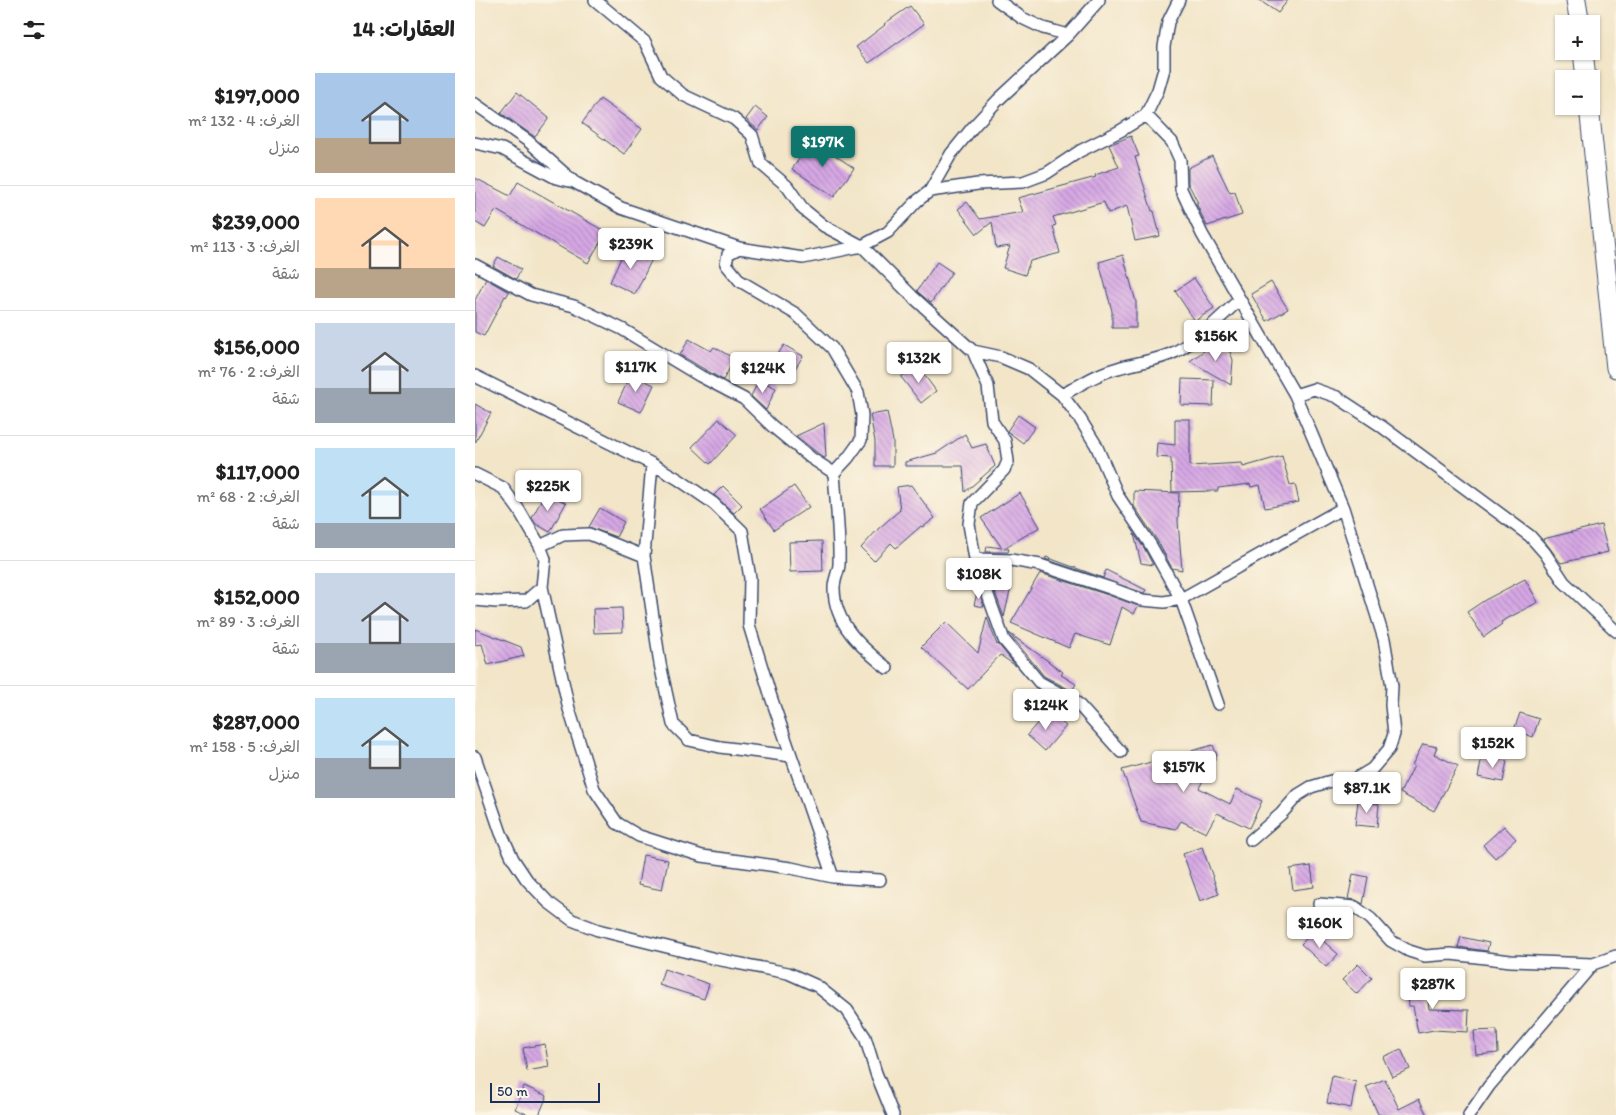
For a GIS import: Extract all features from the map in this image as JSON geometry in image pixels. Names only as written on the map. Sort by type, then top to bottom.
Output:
[{"type":"main road","points":[[1576,0],[1578,15]]},
{"type":"main road","points":[[1590,115],[1616,368]]},
{"type":"street","points":[[595,0],[645,42],[661,76],[683,95],[734,119],[752,135],[761,164],[787,186],[803,209],[824,226],[862,246],[912,296],[973,351],[988,386],[992,421],[1005,441],[1008,461],[1004,470],[971,503],[969,524],[975,559],[1004,640],[1039,682],[1077,703],[1121,752]]},
{"type":"street","points":[[997,0],[1022,18],[1043,28],[1068,35]]},
{"type":"street","points":[[475,104],[528,141],[574,182],[621,208],[739,248],[803,258],[862,246],[888,232],[917,201],[930,191],[951,154],[973,127],[998,100],[1068,35],[1099,0]]},
{"type":"street","points":[[930,191],[978,184],[1023,182],[1047,173],[1080,150],[1120,131],[1146,115],[1158,90],[1164,69],[1164,47],[1168,22],[1179,0]]},
{"type":"street","points":[[1146,115],[1172,142],[1180,160],[1181,189],[1202,234],[1295,395],[1343,508],[1384,639],[1392,686],[1391,705],[1394,734],[1389,750],[1372,769],[1352,781],[1331,781],[1311,787],[1298,795],[1281,814],[1251,840]]},
{"type":"street","points":[[475,143],[502,149],[556,178],[574,182]]},
{"type":"street","points":[[739,248],[728,254],[726,264],[740,281],[795,314],[832,348],[858,392],[862,415],[861,440],[834,473],[839,567],[834,586],[835,602],[842,622],[862,648],[887,668]]},
{"type":"street","points":[[475,265],[531,295],[574,306],[622,329],[700,376],[744,399],[772,426],[811,458],[834,473]]},
{"type":"street","points":[[1063,395],[1099,374],[1151,361],[1177,351],[1203,333],[1239,300]]},
{"type":"street","points":[[973,351],[1001,357],[1029,369],[1063,395],[1096,444],[1118,496],[1150,544],[1181,599],[1218,704]]},
{"type":"street","points":[[475,376],[652,464],[713,503],[742,530],[750,578],[749,625],[791,756],[833,877]]},
{"type":"street","points":[[1295,395],[1314,389],[1337,397],[1381,426],[1530,536],[1545,553],[1564,582],[1616,631]]},
{"type":"street","points":[[652,464],[644,556],[660,664],[673,724],[689,740],[720,747],[791,756]]},
{"type":"street","points":[[475,474],[503,488],[519,510],[540,546],[545,559],[542,587],[569,709],[594,789],[617,823],[639,836],[702,856],[791,868],[833,877],[880,880]]},
{"type":"street","points":[[975,559],[1011,560],[1040,565],[1142,600],[1164,602],[1181,599],[1343,508]]},
{"type":"street","points":[[540,546],[563,536],[589,534],[644,556]]},
{"type":"street","points":[[475,600],[496,602],[526,601],[542,587]]},
{"type":"street","points":[[475,757],[501,833],[513,859],[527,880],[548,902],[572,920],[598,930],[717,959],[788,973],[817,986],[847,1010],[865,1037],[876,1073],[893,1115]]},
{"type":"street","points":[[1319,904],[1355,907],[1367,915],[1391,941],[1416,954],[1425,956],[1451,954],[1511,961],[1593,964],[1616,956]]},
{"type":"street","points":[[1469,1115],[1489,1086],[1593,964]]},
{"type":"building","points":[[1259,0],[1288,0],[1278,13]]},
{"type":"building","points":[[910,6],[924,24],[869,63],[856,47]]},
{"type":"building","points":[[517,92],[549,118],[535,137],[501,113]]},
{"type":"building","points":[[600,99],[642,129],[624,154],[582,123]]},
{"type":"building","points":[[755,107],[768,117],[758,130],[746,119]]},
{"type":"building","points":[[1131,136],[1139,156],[1135,157],[1152,211],[1154,211],[1160,236],[1135,241],[1127,206],[1108,213],[1104,202],[1053,217],[1056,225],[1053,226],[1060,253],[1030,261],[1025,275],[1003,268],[1010,246],[996,248],[992,222],[977,234],[958,209],[967,202],[980,219],[1023,212],[1018,198],[1096,177],[1095,175],[1119,167],[1109,145]]},
{"type":"building","points":[[812,140],[854,168],[834,197],[792,169]]},
{"type":"building","points":[[1212,156],[1230,193],[1235,192],[1242,215],[1207,226],[1188,183],[1188,168]]},
{"type":"building","points":[[475,178],[510,196],[518,182],[606,232],[588,263],[496,210],[485,228],[475,222]]},
{"type":"building","points":[[626,247],[652,259],[635,294],[610,282]]},
{"type":"building","points":[[1123,255],[1136,302],[1136,328],[1112,328],[1112,311],[1099,262]]},
{"type":"building","points":[[498,257],[521,269],[516,279],[493,266]]},
{"type":"building","points":[[937,262],[952,272],[931,303],[917,291]]},
{"type":"building","points":[[1194,278],[1214,308],[1195,321],[1175,291]]},
{"type":"building","points":[[486,279],[509,292],[505,296],[484,336],[475,332],[475,300]]},
{"type":"building","points":[[1271,282],[1288,309],[1267,321],[1251,294]]},
{"type":"building","points":[[689,339],[711,351],[714,347],[735,359],[723,380],[680,355]]},
{"type":"building","points":[[784,345],[803,356],[793,372],[774,360]]},
{"type":"building","points":[[1212,345],[1228,347],[1233,360],[1231,385],[1190,361]]},
{"type":"building","points":[[917,365],[936,391],[921,403],[901,377]]},
{"type":"building","points":[[631,374],[654,385],[641,412],[618,402]]},
{"type":"building","points":[[1182,379],[1214,380],[1213,406],[1181,405]]},
{"type":"building","points":[[759,380],[776,388],[766,410],[751,396]]},
{"type":"building","points":[[475,404],[491,413],[475,443]]},
{"type":"building","points":[[887,412],[893,441],[893,466],[875,466],[875,441],[870,415]]},
{"type":"building","points":[[1018,415],[1035,427],[1023,443],[1007,431]]},
{"type":"building","points":[[719,419],[737,435],[710,464],[692,447]]},
{"type":"building","points":[[1175,419],[1190,419],[1190,466],[1242,463],[1243,467],[1282,456],[1290,485],[1295,484],[1299,502],[1265,508],[1260,485],[1251,487],[1250,484],[1218,488],[1218,491],[1172,492],[1171,458],[1156,457],[1157,443],[1175,445]]},
{"type":"building","points":[[824,423],[826,457],[824,458],[796,436]]},
{"type":"building","points":[[965,434],[972,448],[986,444],[995,466],[965,492],[963,466],[905,466],[905,462],[937,453]]},
{"type":"building","points":[[911,485],[935,518],[923,527],[921,526],[896,548],[891,543],[874,561],[861,548],[878,529],[900,510],[897,487]]},
{"type":"building","points":[[723,486],[742,505],[734,513],[714,495]]},
{"type":"building","points":[[794,486],[809,507],[774,530],[760,509]]},
{"type":"building","points":[[1134,491],[1179,493],[1178,521],[1182,570],[1172,568],[1157,540],[1134,506]]},
{"type":"building","points":[[545,493],[566,503],[550,532],[536,524],[532,518]]},
{"type":"building","points":[[1020,493],[1040,527],[1004,548],[1009,549],[1008,552],[986,552],[987,546],[1002,548],[981,518]]},
{"type":"building","points":[[600,508],[624,522],[616,537],[589,527]]},
{"type":"building","points":[[1601,525],[1608,552],[1561,563],[1543,539]]},
{"type":"building","points":[[1134,534],[1144,548],[1153,565],[1141,563]]},
{"type":"building","points":[[822,541],[823,571],[790,572],[789,542]]},
{"type":"building","points":[[1046,557],[1103,578],[1106,570],[1146,590],[1144,593],[1045,559]]},
{"type":"building","points":[[986,567],[1007,567],[1005,586],[1011,587],[1004,617]]},
{"type":"building","points":[[1040,573],[1138,606],[1134,614],[1122,607],[1110,645],[1075,634],[1069,648],[1011,623]]},
{"type":"building","points":[[1525,579],[1538,602],[1501,622],[1502,624],[1484,637],[1467,612],[1485,600]]},
{"type":"building","points":[[978,589],[984,607],[974,605]]},
{"type":"building","points":[[622,608],[623,632],[594,633],[593,609]]},
{"type":"building","points":[[987,617],[997,645],[1016,666],[1000,655],[968,689],[921,647],[946,622],[978,653]]},
{"type":"building","points":[[475,629],[521,647],[524,656],[488,665],[482,644],[475,645]]},
{"type":"building","points":[[1009,633],[1063,672],[1061,675],[1076,684],[1072,691],[1044,676]]},
{"type":"building","points":[[1048,711],[1066,726],[1045,751],[1027,735]]},
{"type":"building","points":[[1520,713],[1539,719],[1533,737],[1514,730]]},
{"type":"building","points":[[1423,744],[1437,747],[1434,754],[1458,766],[1434,811],[1400,793]]},
{"type":"building","points":[[1213,745],[1217,755],[1199,788],[1230,804],[1237,789],[1262,801],[1249,828],[1217,813],[1206,833],[1181,821],[1176,829],[1141,822],[1122,770]]},
{"type":"building","points":[[1482,756],[1507,761],[1503,782],[1478,777]]},
{"type":"building","points":[[1358,801],[1379,804],[1377,827],[1355,825]]},
{"type":"building","points":[[1504,826],[1516,839],[1495,858],[1483,845]]},
{"type":"building","points":[[1202,847],[1219,894],[1200,901],[1183,854]]},
{"type":"building","points":[[643,855],[668,860],[662,890],[638,885]]},
{"type":"building","points":[[1311,866],[1314,887],[1293,890],[1290,869]]},
{"type":"building","points":[[1353,874],[1368,877],[1363,904],[1356,900],[1348,899]]},
{"type":"building","points":[[1313,932],[1338,954],[1326,967],[1301,944]]},
{"type":"building","points":[[1461,937],[1489,943],[1487,951],[1458,947]]},
{"type":"building","points":[[1358,964],[1372,978],[1357,994],[1342,980]]},
{"type":"building","points":[[664,969],[709,984],[704,999],[659,985]]},
{"type":"building","points":[[1425,975],[1429,1009],[1469,1010],[1468,1032],[1434,1030],[1418,1033],[1413,1006],[1409,1006],[1406,977]]},
{"type":"building","points":[[1497,1030],[1498,1053],[1476,1055],[1474,1031]]},
{"type":"building","points":[[545,1044],[549,1067],[527,1071],[523,1048]]},
{"type":"building","points":[[1401,1049],[1410,1069],[1392,1077],[1383,1057]]},
{"type":"building","points":[[1332,1076],[1356,1082],[1351,1108],[1327,1103]]},
{"type":"building","points":[[1385,1079],[1399,1109],[1419,1099],[1427,1115],[1378,1114],[1366,1087]]},
{"type":"building","points":[[524,1086],[547,1096],[539,1115],[529,1115],[515,1109]]}]
